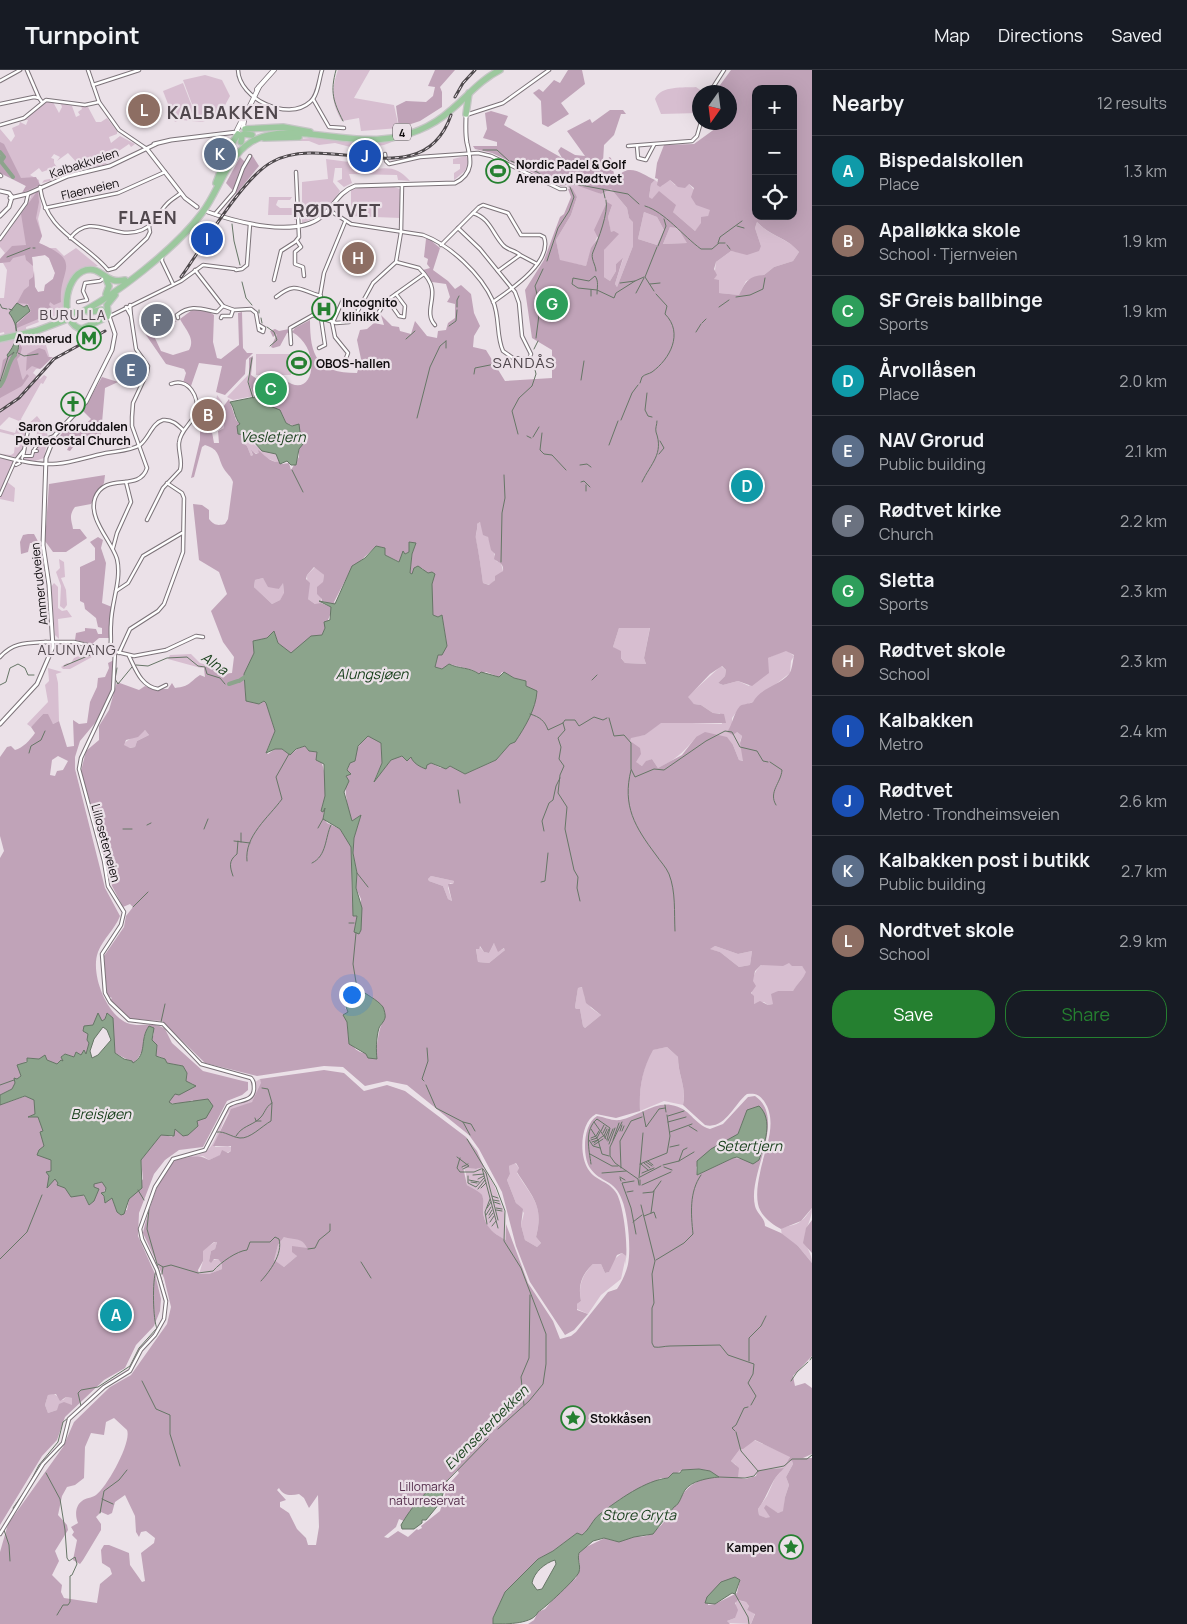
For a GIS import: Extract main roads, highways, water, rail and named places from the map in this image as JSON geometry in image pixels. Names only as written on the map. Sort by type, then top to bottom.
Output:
[{"type":"highway","name":"4","points":[[3,337],[27,332],[76,314],[121,288],[188,229],[208,204],[235,157],[250,143],[276,134],[369,136],[408,130],[437,117],[475,82],[493,70]]},
{"type":"highway","name":"4","points":[[76,314],[125,280],[190,222],[203,206],[232,155],[252,138],[275,130],[362,140],[393,138],[424,128],[453,108],[486,78],[500,70]]},
{"type":"highway","points":[[453,108],[461,108],[466,115],[470,91]]},
{"type":"highway","points":[[240,131],[283,127],[310,134]]},
{"type":"highway","points":[[240,131],[252,135]]},
{"type":"highway","points":[[240,131],[241,142]]},
{"type":"highway","points":[[216,183],[229,148],[240,131]]},
{"type":"highway","points":[[264,138],[310,134]]},
{"type":"highway","points":[[208,204],[218,192],[237,158]]},
{"type":"highway","points":[[108,317],[89,328],[80,329],[72,323],[67,305],[68,289],[73,278],[79,273],[93,270],[115,282],[125,280]]},
{"type":"highway","points":[[105,277],[109,286],[106,294]]},
{"type":"highway","points":[[108,317],[107,305],[121,288]]},
{"type":"highway","points":[[76,314],[100,309],[108,317]]},
{"type":"main road","points":[[240,131],[253,96],[274,70]]},
{"type":"water","points":[[17,303],[24,307],[27,305],[30,311],[16,323],[18,351],[11,358],[14,352],[8,357],[7,355],[14,345],[16,329],[13,318],[9,313]]},
{"type":"water","name":"Vesletjern","points":[[255,397],[260,402],[280,410],[286,423],[292,426],[299,424],[300,432],[306,434],[307,439],[299,449],[296,465],[291,465],[287,461],[280,464],[276,454],[262,451],[254,442],[248,442],[244,435],[238,434],[237,426],[240,424],[230,402]]},
{"type":"water","name":"Alungsjøen","points":[[409,542],[416,543],[412,554],[410,573],[412,574],[414,568],[418,566],[428,573],[432,572],[435,574],[432,584],[433,615],[438,617],[442,615],[447,646],[442,655],[438,655],[435,667],[442,669],[449,664],[472,670],[479,674],[481,672],[499,677],[504,672],[514,678],[526,681],[526,686],[537,691],[535,704],[529,718],[515,742],[510,744],[496,760],[465,774],[450,766],[446,769],[431,763],[427,765],[426,769],[413,761],[411,757],[407,761],[402,756],[391,760],[374,782],[382,763],[381,743],[368,736],[358,746],[355,761],[350,763],[347,770],[351,774],[346,776],[349,781],[344,792],[352,821],[361,815],[354,838],[353,853],[357,873],[356,888],[362,908],[361,930],[359,934],[354,932],[357,916],[353,916],[351,847],[340,829],[323,819],[325,808],[323,812],[321,811],[325,796],[324,764],[316,760],[317,752],[309,751],[305,746],[296,749],[290,755],[282,749],[275,749],[266,753],[275,731],[266,703],[264,701],[259,704],[246,701],[244,674],[254,653],[253,641],[267,638],[274,631],[278,643],[291,653],[311,636],[322,635],[325,628],[324,622],[330,620],[331,607],[319,601],[335,604],[352,566],[365,558],[376,546],[385,548],[385,555],[399,562],[403,551],[405,554],[409,552]]},
{"type":"water","points":[[357,988],[383,1007],[385,1018],[377,1036],[377,1059],[368,1058],[366,1054],[349,1044],[347,1022],[343,1015],[348,1012],[346,1007]]},
{"type":"water","name":"Breisjøen","points":[[98,1013],[102,1021],[107,1013],[113,1018],[115,1053],[133,1063],[138,1059],[142,1051],[144,1036],[149,1026],[154,1028],[152,1040],[157,1045],[156,1056],[165,1059],[167,1063],[183,1066],[187,1073],[186,1081],[196,1086],[179,1095],[175,1094],[169,1102],[172,1104],[208,1099],[213,1106],[206,1118],[197,1121],[198,1126],[188,1135],[183,1136],[175,1129],[174,1136],[161,1135],[141,1160],[142,1188],[129,1199],[124,1214],[121,1215],[117,1212],[112,1198],[105,1203],[104,1196],[101,1193],[105,1192],[106,1188],[102,1182],[94,1184],[94,1187],[99,1189],[94,1201],[89,1205],[84,1195],[71,1197],[65,1188],[57,1185],[58,1183],[55,1179],[47,1188],[49,1176],[46,1172],[51,1171],[51,1160],[37,1155],[44,1146],[40,1132],[43,1131],[38,1117],[28,1117],[35,1114],[34,1100],[25,1096],[0,1105],[0,1095],[12,1089],[15,1083],[14,1078],[17,1079],[21,1076],[17,1065],[27,1062],[27,1058],[39,1059],[45,1055],[47,1060],[57,1064],[61,1060],[63,1061],[61,1057],[65,1054],[74,1057],[76,1052],[81,1055],[84,1050],[86,1054],[89,1043],[87,1040],[88,1034],[83,1031],[84,1026],[93,1025]],"holes":[[[103,1027],[107,1030],[111,1040],[98,1055],[92,1058],[90,1051],[94,1039]]]},
{"type":"water","name":"Setertjern","points":[[759,1106],[764,1112],[767,1125],[759,1160],[753,1164],[737,1157],[697,1175],[697,1161],[711,1149],[738,1134],[747,1110]]},
{"type":"water","name":"Store Gryta","points":[[699,1469],[710,1471],[719,1477],[700,1480],[691,1484],[684,1492],[678,1504],[653,1534],[619,1542],[604,1538],[593,1541],[579,1553],[579,1572],[577,1575],[531,1619],[519,1623],[493,1624],[493,1618],[505,1592],[538,1559],[553,1551],[577,1533],[582,1535],[597,1516],[624,1497],[651,1482],[668,1478],[673,1473],[680,1473],[682,1470]],"holes":[[[555,1560],[556,1564],[542,1589],[537,1590],[532,1583],[538,1572],[551,1561]]]},
{"type":"water","points":[[447,1481],[440,1503],[426,1520],[422,1520],[422,1523],[414,1529],[402,1529],[401,1525],[420,1498],[433,1488]]},
{"type":"water","points":[[735,1577],[740,1580],[735,1594],[732,1593],[715,1604],[705,1603],[707,1597],[721,1582]]},
{"type":"waterway","points":[[336,70],[333,91],[337,108],[343,121]]},
{"type":"waterway","points":[[483,150],[497,150],[509,161]]},
{"type":"waterway","name":"Alna","points":[[0,152],[4,157],[1,161]]},
{"type":"waterway","name":"Alna","points":[[0,158],[13,177]]},
{"type":"waterway","points":[[511,161],[537,172],[555,183],[564,182],[628,194],[639,204]]},
{"type":"waterway","points":[[547,261],[558,228],[569,211],[574,197],[570,187]]},
{"type":"waterway","points":[[603,189],[605,198]]},
{"type":"waterway","points":[[596,271],[592,254],[605,219],[606,200]]},
{"type":"waterway","points":[[645,206],[660,213],[701,249],[712,249],[719,243],[725,243]]},
{"type":"waterway","points":[[658,246],[666,226],[664,219]]},
{"type":"waterway","points":[[718,243],[720,237],[742,221]]},
{"type":"waterway","points":[[232,224],[240,265]]},
{"type":"waterway","points":[[737,226],[744,228]]},
{"type":"waterway","points":[[727,245],[730,249]]},
{"type":"waterway","points":[[654,291],[645,277],[657,247]]},
{"type":"waterway","points":[[7,257],[30,248]]},
{"type":"waterway","points":[[536,338],[540,307],[535,286],[543,269]]},
{"type":"waterway","points":[[597,294],[597,292],[597,289],[597,282],[595,276],[589,281],[573,278],[572,284],[578,288],[597,290],[614,298],[616,293],[635,281]]},
{"type":"waterway","points":[[620,283],[635,281],[644,277]]},
{"type":"waterway","points":[[636,293],[644,278]]},
{"type":"waterway","points":[[736,297],[750,295],[763,289],[765,278]]},
{"type":"waterway","points":[[242,282],[246,298],[252,305]]},
{"type":"waterway","points":[[650,284],[660,283]]},
{"type":"waterway","points":[[591,290],[591,296]]},
{"type":"waterway","points":[[640,383],[644,375],[659,367],[669,353],[674,337],[671,321],[665,314],[667,306],[656,294]]},
{"type":"waterway","points":[[457,307],[459,296]]},
{"type":"waterway","points":[[719,307],[729,300]]},
{"type":"waterway","points":[[0,304],[2,308],[7,309]]},
{"type":"waterway","points":[[449,326],[456,321],[457,310]]},
{"type":"waterway","points":[[261,318],[262,323]]},
{"type":"waterway","points":[[702,323],[706,319]]},
{"type":"waterway","points":[[696,332],[701,324]]},
{"type":"waterway","points":[[267,327],[274,332],[277,340],[270,346]]},
{"type":"waterway","points":[[406,339],[415,331]]},
{"type":"waterway","points":[[446,341],[446,348]]},
{"type":"waterway","points":[[417,418],[430,367],[440,346],[446,341]]},
{"type":"waterway","points":[[534,349],[538,341]]},
{"type":"waterway","points":[[18,353],[24,356],[38,354]]},
{"type":"waterway","name":"Alna","points":[[0,386],[5,378],[10,361],[15,355]]},
{"type":"waterway","name":"Alna","points":[[0,382],[8,357]]},
{"type":"waterway","points":[[252,358],[248,382],[253,398]]},
{"type":"waterway","points":[[518,434],[512,411],[519,398],[532,386],[536,374],[533,361]]},
{"type":"waterway","points":[[581,380],[584,361]]},
{"type":"waterway","points":[[474,374],[475,368],[495,364]]},
{"type":"waterway","points":[[621,420],[632,393],[638,385]]},
{"type":"waterway","points":[[647,393],[645,410],[648,416],[652,417]]},
{"type":"waterway","points":[[609,445],[618,421]]},
{"type":"waterway","points":[[642,482],[657,452],[657,421]]},
{"type":"waterway","points":[[533,437],[539,427]]},
{"type":"waterway","points":[[542,433],[540,450],[544,454],[552,455],[566,470]]},
{"type":"waterway","points":[[527,436],[531,438]]},
{"type":"waterway","points":[[659,454],[664,448],[660,441]]},
{"type":"waterway","points":[[580,465],[587,464],[591,467]]},
{"type":"waterway","points":[[292,470],[303,492]]},
{"type":"waterway","points":[[501,562],[502,513],[505,498],[504,475]]},
{"type":"waterway","points":[[581,482],[584,481],[590,487]]},
{"type":"waterway","points":[[586,485],[586,491]]},
{"type":"waterway","name":"Alna","points":[[100,653],[113,655]]},
{"type":"waterway","name":"Alna","points":[[64,666],[90,655]]},
{"type":"waterway","name":"Alna","points":[[136,665],[148,666],[167,658],[187,657],[198,666],[205,667],[207,674],[220,678],[225,684]]},
{"type":"waterway","name":"Alna","points":[[0,685],[6,682],[10,668],[18,664],[25,668],[28,675],[34,675]]},
{"type":"waterway","name":"Alna","points":[[117,668],[115,679],[118,684],[132,667]]},
{"type":"waterway","points":[[592,680],[597,675]]},
{"type":"waterway","name":"Alna","points":[[239,681],[245,677]]},
{"type":"waterway","name":"Alna","points":[[229,684],[238,681]]},
{"type":"waterway","points":[[530,714],[542,720],[548,730],[563,723],[565,720],[575,720],[579,726],[594,717],[603,720],[607,718]]},
{"type":"waterway","points":[[609,718],[614,736],[624,735],[631,743],[631,769],[635,777],[654,769],[664,770],[706,741],[725,731],[732,732],[740,747],[757,751],[763,761],[768,762]]},
{"type":"waterway","points":[[563,723],[565,730],[558,738],[561,747],[559,759],[564,766],[560,775],[558,793],[567,807],[565,829],[574,870],[578,877],[577,888],[580,901]]},
{"type":"waterway","points":[[29,753],[31,746],[41,740],[45,731]]},
{"type":"waterway","points":[[247,861],[249,843],[253,835],[282,799],[276,777],[289,754]]},
{"type":"waterway","points":[[770,762],[782,770],[773,796],[776,805]]},
{"type":"waterway","points":[[631,770],[628,795],[632,816],[642,835],[669,874],[674,895],[675,931]]},
{"type":"waterway","points":[[544,831],[542,821],[549,803],[553,800],[560,778]]},
{"type":"waterway","points":[[458,790],[460,803]]},
{"type":"waterway","points":[[204,829],[208,819]]},
{"type":"waterway","points":[[318,828],[323,819]]},
{"type":"waterway","points":[[147,825],[151,823]]},
{"type":"waterway","points":[[312,863],[317,860],[323,851],[331,825]]},
{"type":"waterway","points":[[123,829],[132,829]]},
{"type":"waterway","points":[[241,833],[241,842]]},
{"type":"waterway","points":[[234,841],[250,843]]},
{"type":"waterway","points":[[233,876],[230,864],[237,854],[238,841]]},
{"type":"waterway","points":[[541,882],[545,881],[548,853]]},
{"type":"waterway","points":[[357,873],[368,887]]},
{"type":"waterway","points":[[133,907],[148,892]]},
{"type":"waterway","points":[[349,923],[354,923]]},
{"type":"waterway","points":[[356,933],[353,964],[357,988]]},
{"type":"waterway","points":[[161,1022],[165,1004]]},
{"type":"waterway","points":[[424,1081],[422,1079],[428,1061],[427,1048]]},
{"type":"waterway","points":[[0,1085],[14,1080]]},
{"type":"waterway","points":[[426,1085],[436,1108],[463,1122],[470,1135]]},
{"type":"waterway","points":[[236,1136],[241,1130],[259,1119],[272,1103],[268,1089],[262,1088]]},
{"type":"waterway","points":[[217,1132],[223,1132],[240,1138],[252,1134],[271,1121],[272,1103]]},
{"type":"waterway","points":[[665,1105],[666,1112]]},
{"type":"waterway","points":[[643,1112],[646,1127],[659,1109],[665,1108]]},
{"type":"waterway","points":[[668,1116],[684,1111]]},
{"type":"waterway","points":[[640,1164],[667,1153],[670,1136],[667,1115]]},
{"type":"waterway","points":[[621,1168],[620,1141],[631,1121],[642,1117]]},
{"type":"waterway","points":[[668,1122],[686,1117]]},
{"type":"waterway","points":[[255,1118],[256,1121],[261,1121]]},
{"type":"waterway","points":[[591,1164],[589,1134],[593,1123],[597,1119],[610,1128],[607,1140]]},
{"type":"waterway","points":[[463,1122],[471,1124],[475,1131]]},
{"type":"waterway","points":[[594,1122],[606,1139]]},
{"type":"waterway","points":[[622,1122],[610,1147],[610,1156],[615,1163],[638,1179],[639,1185]]},
{"type":"waterway","points":[[613,1140],[619,1123]]},
{"type":"waterway","points":[[670,1132],[692,1124]]},
{"type":"waterway","points":[[601,1131],[604,1125]]},
{"type":"waterway","points":[[620,1131],[622,1125]]},
{"type":"waterway","points":[[622,1131],[624,1126]]},
{"type":"waterway","points":[[689,1126],[697,1131]]},
{"type":"waterway","points":[[603,1133],[606,1127]]},
{"type":"waterway","points":[[609,1144],[615,1128]]},
{"type":"waterway","points":[[591,1129],[598,1140],[602,1154],[609,1156]]},
{"type":"waterway","points":[[604,1136],[607,1129]]},
{"type":"waterway","points":[[605,1138],[609,1129]]},
{"type":"waterway","points":[[608,1141],[613,1129]]},
{"type":"waterway","points":[[591,1138],[596,1136],[599,1131]]},
{"type":"waterway","points":[[591,1140],[597,1138],[600,1132]]},
{"type":"waterway","points":[[639,1178],[643,1133]]},
{"type":"waterway","points":[[594,1143],[603,1136]]},
{"type":"waterway","name":"Evenseterbekken","points":[[467,1139],[496,1187],[505,1211],[504,1241],[521,1268],[546,1334],[546,1364],[543,1384],[529,1401],[498,1429]]},
{"type":"waterway","points":[[594,1145],[603,1139]]},
{"type":"waterway","points":[[589,1140],[593,1146],[600,1148]]},
{"type":"waterway","points":[[592,1142],[598,1140]]},
{"type":"waterway","points":[[670,1147],[679,1145]]},
{"type":"waterway","points":[[679,1161],[683,1150],[687,1148]]},
{"type":"waterway","points":[[663,1165],[679,1161],[694,1152]]},
{"type":"waterway","points":[[590,1154],[612,1166],[618,1166]]},
{"type":"waterway","points":[[457,1157],[469,1166],[463,1169]]},
{"type":"waterway","points":[[460,1158],[457,1168],[460,1172],[474,1172],[481,1169]]},
{"type":"waterway","points":[[648,1161],[653,1165]]},
{"type":"waterway","points":[[646,1162],[652,1166]]},
{"type":"waterway","points":[[644,1163],[650,1168]]},
{"type":"waterway","points":[[462,1167],[468,1164]]},
{"type":"waterway","points":[[641,1164],[648,1170]]},
{"type":"waterway","points":[[640,1177],[661,1166]]},
{"type":"waterway","points":[[664,1167],[672,1170]]},
{"type":"waterway","points":[[482,1168],[498,1228]]},
{"type":"waterway","points":[[642,1173],[654,1168]]},
{"type":"waterway","points":[[483,1169],[486,1173],[498,1220]]},
{"type":"waterway","points":[[602,1173],[626,1171]]},
{"type":"waterway","points":[[642,1185],[671,1172]]},
{"type":"waterway","points":[[473,1175],[484,1174]]},
{"type":"waterway","points":[[656,1260],[684,1243],[693,1234],[691,1211],[693,1196],[694,1189],[701,1175]]},
{"type":"waterway","points":[[468,1176],[468,1183],[476,1187],[484,1178]]},
{"type":"waterway","points":[[478,1179],[484,1176]]},
{"type":"waterway","points":[[620,1177],[625,1180]]},
{"type":"waterway","points":[[469,1180],[479,1182]]},
{"type":"waterway","points":[[478,1189],[485,1180]]},
{"type":"waterway","points":[[640,1180],[640,1185]]},
{"type":"waterway","points":[[634,1181],[622,1183],[631,1208],[636,1234]]},
{"type":"waterway","points":[[643,1193],[653,1192],[661,1181]]},
{"type":"waterway","points":[[471,1182],[477,1183]]},
{"type":"waterway","points":[[481,1188],[486,1183]]},
{"type":"waterway","points":[[138,1190],[144,1200]]},
{"type":"waterway","points":[[627,1192],[633,1191]]},
{"type":"waterway","points":[[651,1213],[654,1191]]},
{"type":"waterway","points":[[0,1259],[27,1232],[42,1195]]},
{"type":"waterway","points":[[492,1196],[498,1198]]},
{"type":"waterway","points":[[487,1224],[485,1212],[490,1199]]},
{"type":"waterway","points":[[493,1200],[499,1201]]},
{"type":"waterway","points":[[487,1208],[491,1202]]},
{"type":"waterway","points":[[494,1202],[500,1204]]},
{"type":"waterway","points":[[641,1205],[655,1261],[652,1274],[654,1303],[652,1308],[652,1343],[654,1347],[720,1345],[728,1355],[754,1364],[753,1374],[748,1383],[756,1396],[751,1405]]},
{"type":"waterway","points":[[486,1215],[491,1207]]},
{"type":"waterway","points":[[496,1208],[502,1209]]},
{"type":"waterway","points":[[149,1209],[147,1229],[163,1285]]},
{"type":"waterway","points":[[489,1215],[492,1210]]},
{"type":"waterway","points":[[496,1210],[502,1211]]},
{"type":"waterway","points":[[644,1216],[654,1212],[656,1218]]},
{"type":"waterway","points":[[489,1218],[493,1213]]},
{"type":"waterway","points":[[633,1222],[642,1215]]},
{"type":"waterway","points":[[490,1222],[494,1216]]},
{"type":"waterway","points":[[492,1226],[496,1221]]},
{"type":"waterway","points":[[308,1249],[315,1248],[319,1240],[330,1231],[330,1224]]},
{"type":"waterway","points":[[163,1267],[171,1265],[198,1273],[213,1271],[229,1258],[247,1250],[250,1242],[270,1242],[275,1237],[279,1239],[279,1250],[272,1267],[261,1281]]},
{"type":"waterway","points":[[361,1262],[371,1278]]},
{"type":"waterway","points":[[158,1264],[163,1267],[162,1274]]},
{"type":"waterway","points":[[81,1406],[78,1393],[81,1390],[98,1387],[130,1366],[139,1348],[157,1328],[154,1300],[156,1271]]},
{"type":"waterway","points":[[524,1405],[521,1377],[529,1358],[530,1295]]},
{"type":"waterway","points":[[749,1361],[749,1338],[761,1326],[766,1316]]},
{"type":"waterway","points":[[791,1381],[797,1372],[808,1362]]},
{"type":"waterway","points":[[142,1381],[156,1409],[170,1415],[170,1434],[180,1466]]},
{"type":"waterway","points":[[735,1431],[732,1428],[736,1425],[744,1408],[748,1407]]},
{"type":"waterway","points":[[27,1488],[39,1465],[58,1442],[63,1422],[77,1411]]},
{"type":"waterway","points":[[736,1432],[741,1451],[758,1471]]},
{"type":"waterway","name":"Evenseterbekken","points":[[447,1481],[488,1439]]},
{"type":"waterway","points":[[719,1477],[745,1478],[754,1476],[758,1471],[784,1466],[792,1459],[807,1459],[812,1455]]},
{"type":"waterway","points":[[100,1513],[104,1491],[119,1480],[127,1470]]},
{"type":"waterway","points":[[46,1473],[60,1499],[67,1558],[69,1561],[75,1557],[77,1564],[70,1576],[70,1602],[68,1605],[63,1605],[57,1615]]},
{"type":"waterway","points":[[14,1510],[13,1508],[25,1491]]},
{"type":"waterway","points":[[102,1499],[113,1504]]},
{"type":"waterway","points":[[4,1530],[9,1545],[10,1561]]},
{"type":"waterway","points":[[735,1594],[748,1617],[749,1624]]},
{"type":"railway","points":[[455,97],[463,83],[475,70]]},
{"type":"railway","points":[[181,277],[236,198],[260,170],[272,162],[294,154],[319,153],[372,158],[397,158],[419,153],[438,139],[451,115]]},
{"type":"railway","points":[[0,411],[19,398],[54,359],[105,331]]},
{"type":"place","name":"Nordtvet skole","points":[[144,110]]},
{"type":"place","name":"Kalbakken post i butikk","points":[[220,154]]},
{"type":"place","name":"Rødtvet","points":[[365,156]]},
{"type":"place","name":"Nordic Padel & Golf Arena avd Rødtvet","points":[[498,171]]},
{"type":"place","name":"Kalbakken","points":[[207,239]]},
{"type":"place","name":"Rødtvet skole","points":[[358,258]]},
{"type":"place","name":"Sletta","points":[[552,304]]},
{"type":"place","name":"Incognito klinikk","points":[[324,309]]},
{"type":"place","name":"Rødtvet kirke","points":[[157,320]]},
{"type":"place","name":"Ammerud","points":[[89,338]]},
{"type":"place","name":"OBOS-hallen","points":[[299,363]]},
{"type":"place","name":"NAV Grorud","points":[[131,370]]},
{"type":"place","name":"SF Greis ballbinge","points":[[271,389]]},
{"type":"place","name":"Saron Groruddalen Pentecostal Church","points":[[73,404]]},
{"type":"place","name":"Apalløkka skole","points":[[208,415]]},
{"type":"place","name":"Årvollåsen","points":[[747,486]]},
{"type":"place","name":"Bispedalskollen","points":[[116,1315]]},
{"type":"place","name":"Stokkåsen","points":[[573,1418]]},
{"type":"place","name":"Kampen","points":[[791,1547]]},
{"type":"district","name":"KALBAKKEN","points":[[223,112]]},
{"type":"district","name":"RØDTVET","points":[[337,210]]},
{"type":"district","name":"FLAEN","points":[[148,217]]},
{"type":"district","name":"BURULLA","points":[[73,314]]},
{"type":"district","name":"SANDÅS","points":[[524,362]]},
{"type":"district","name":"ALUNVANG","points":[[77,649]]},
{"type":"park label","name":"Lillomarka naturreservat","points":[[427,1493]]}]
